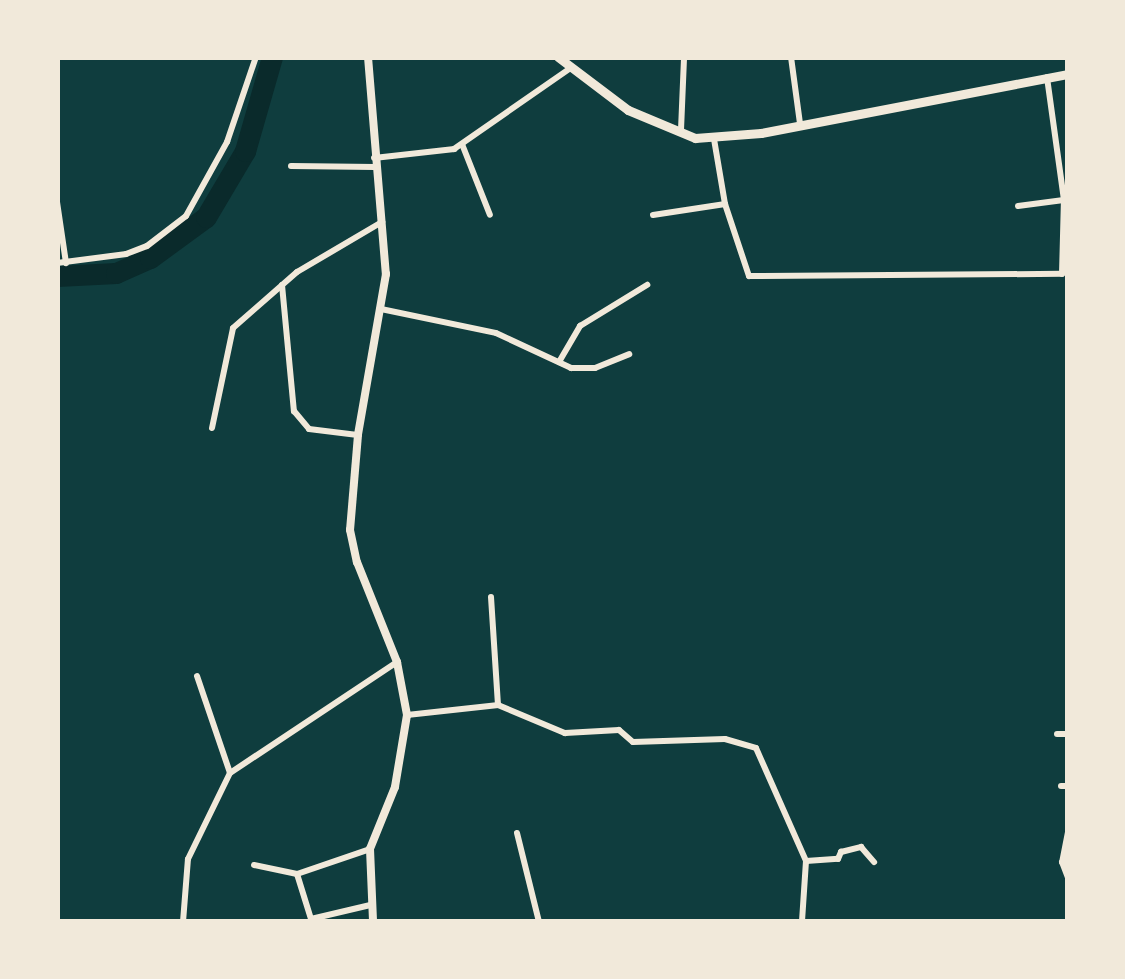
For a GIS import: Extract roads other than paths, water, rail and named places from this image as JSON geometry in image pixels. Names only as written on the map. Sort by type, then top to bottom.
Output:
[{"type":"main road","points":[[557,57],[628,110],[680,134],[714,139],[1068,74]]},
{"type":"street","points":[[57,202],[62,263],[105,260],[147,246],[186,215],[227,142],[256,57]]},
{"type":"street","points":[[368,57],[382,222],[381,309],[358,435],[350,530],[357,562],[397,662],[406,715],[395,787],[370,849],[373,922]]},
{"type":"street","points":[[680,134],[684,57]]},
{"type":"street","points":[[791,57],[800,126]]},
{"type":"street","points":[[291,166],[434,155],[462,144],[569,69]]},
{"type":"street","points":[[714,139],[725,204],[749,276],[1065,274],[1064,200],[1047,77]]},
{"type":"street","points":[[462,144],[490,215]]},
{"type":"street","points":[[1018,206],[1064,200]]},
{"type":"street","points":[[652,215],[725,204]]},
{"type":"street","points":[[212,428],[227,339],[282,285],[320,256],[382,222]]},
{"type":"street","points":[[282,285],[295,411],[309,429],[358,435]]},
{"type":"street","points":[[559,362],[580,326],[647,285]]},
{"type":"street","points":[[381,309],[496,332],[584,370],[629,355]]},
{"type":"street","points":[[491,597],[498,705]]},
{"type":"street","points":[[182,922],[188,859],[230,773],[397,662]]},
{"type":"street","points":[[197,676],[230,773]]},
{"type":"street","points":[[406,715],[498,705],[565,734],[619,730],[633,742],[725,739],[756,748],[806,861],[802,922]]},
{"type":"street","points":[[1057,734],[1068,734]]},
{"type":"street","points":[[1068,832],[1062,862],[1068,878]]},
{"type":"street","points":[[517,833],[539,922]]},
{"type":"street","points":[[806,861],[838,859],[841,852],[861,847],[874,862]]},
{"type":"street","points":[[254,865],[297,874],[370,849]]},
{"type":"street","points":[[297,874],[310,919],[370,904]]},
{"type":"waterway","points":[[57,276],[116,273],[150,258],[206,217],[245,151],[272,57]]}]
